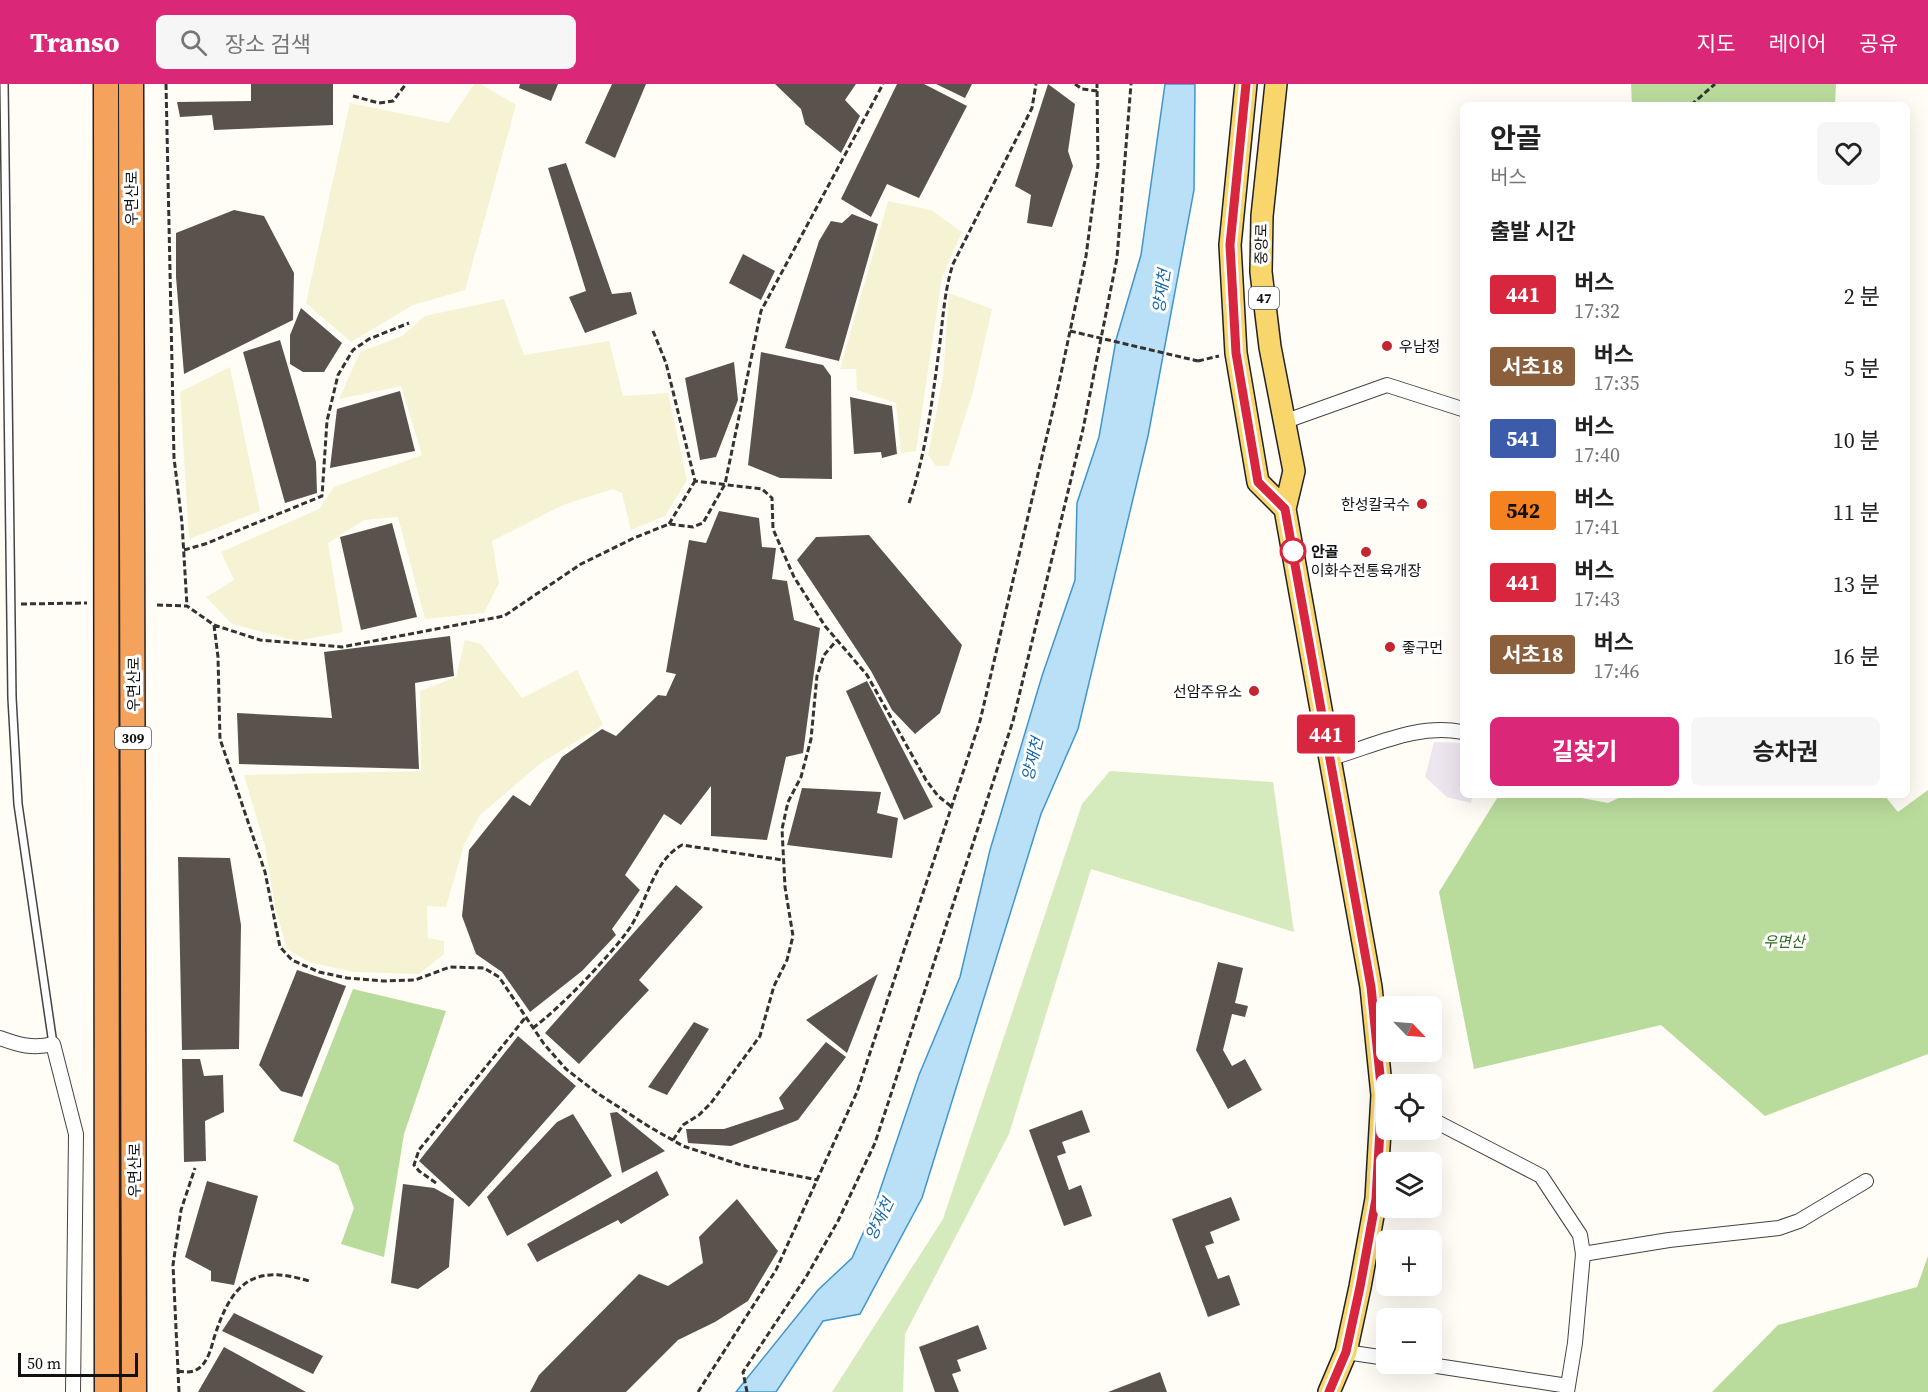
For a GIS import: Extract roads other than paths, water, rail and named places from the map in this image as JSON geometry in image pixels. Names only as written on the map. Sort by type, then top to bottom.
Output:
[{"type":"highway","name":"우면산로","points":[[106,84],[107,1392]]},
{"type":"highway","name":"우면산로","points":[[131,84],[134,1392]]},
{"type":"main road","name":"중앙로","points":[[1246,84],[1230,245],[1236,353],[1258,482],[1285,509]]},
{"type":"main road","name":"중앙로","points":[[1276,84],[1262,216],[1261,272],[1269,347],[1286,420],[1294,471],[1285,509],[1371,987],[1381,1074]]},
{"type":"main road","name":"중앙로","points":[[1329,1392],[1346,1352],[1376,1199],[1381,1140]]},
{"type":"street","points":[[1286,420],[1387,384],[1460,408]]},
{"type":"street","points":[[1330,758],[1419,731],[1439,729],[1460,732]]},
{"type":"street","points":[[0,1038],[22,1046],[37,1048],[53,1044],[76,1134],[73,1392]]},
{"type":"street","points":[[1442,1125],[1541,1176],[1580,1235],[1582,1254],[1568,1389],[1442,1367]]},
{"type":"street","points":[[1582,1254],[1670,1240],[1779,1228],[1799,1221],[1866,1181]]},
{"type":"street","points":[[1346,1352],[1376,1356]]},
{"type":"lane","points":[[4,84],[10,604],[18,804],[53,1044]]},
{"type":"lane","points":[[0,371],[8,373]]},
{"type":"water","name":"양재천","points":[[1165,84],[1195,84],[1194,190],[1148,436],[1078,729],[1041,814],[922,1198],[860,1314],[823,1321],[776,1392],[736,1392],[818,1290],[852,1258],[873,1211],[919,1075],[960,977],[990,850],[1042,676],[1075,580],[1077,503],[1099,437],[1116,340],[1141,255]]},
{"type":"place","name":"우남정","points":[[1387,346]]},
{"type":"place","name":"한성칼국수","points":[[1422,504]]},
{"type":"place","name":"안골","points":[[1293,551]]},
{"type":"place","name":"이화수전통육개장","points":[[1366,552]]},
{"type":"place","name":"좋구먼","points":[[1390,647]]},
{"type":"place","name":"선암주유소","points":[[1254,691]]},
{"type":"park label","name":"우면산","points":[[1784,941]]}]
